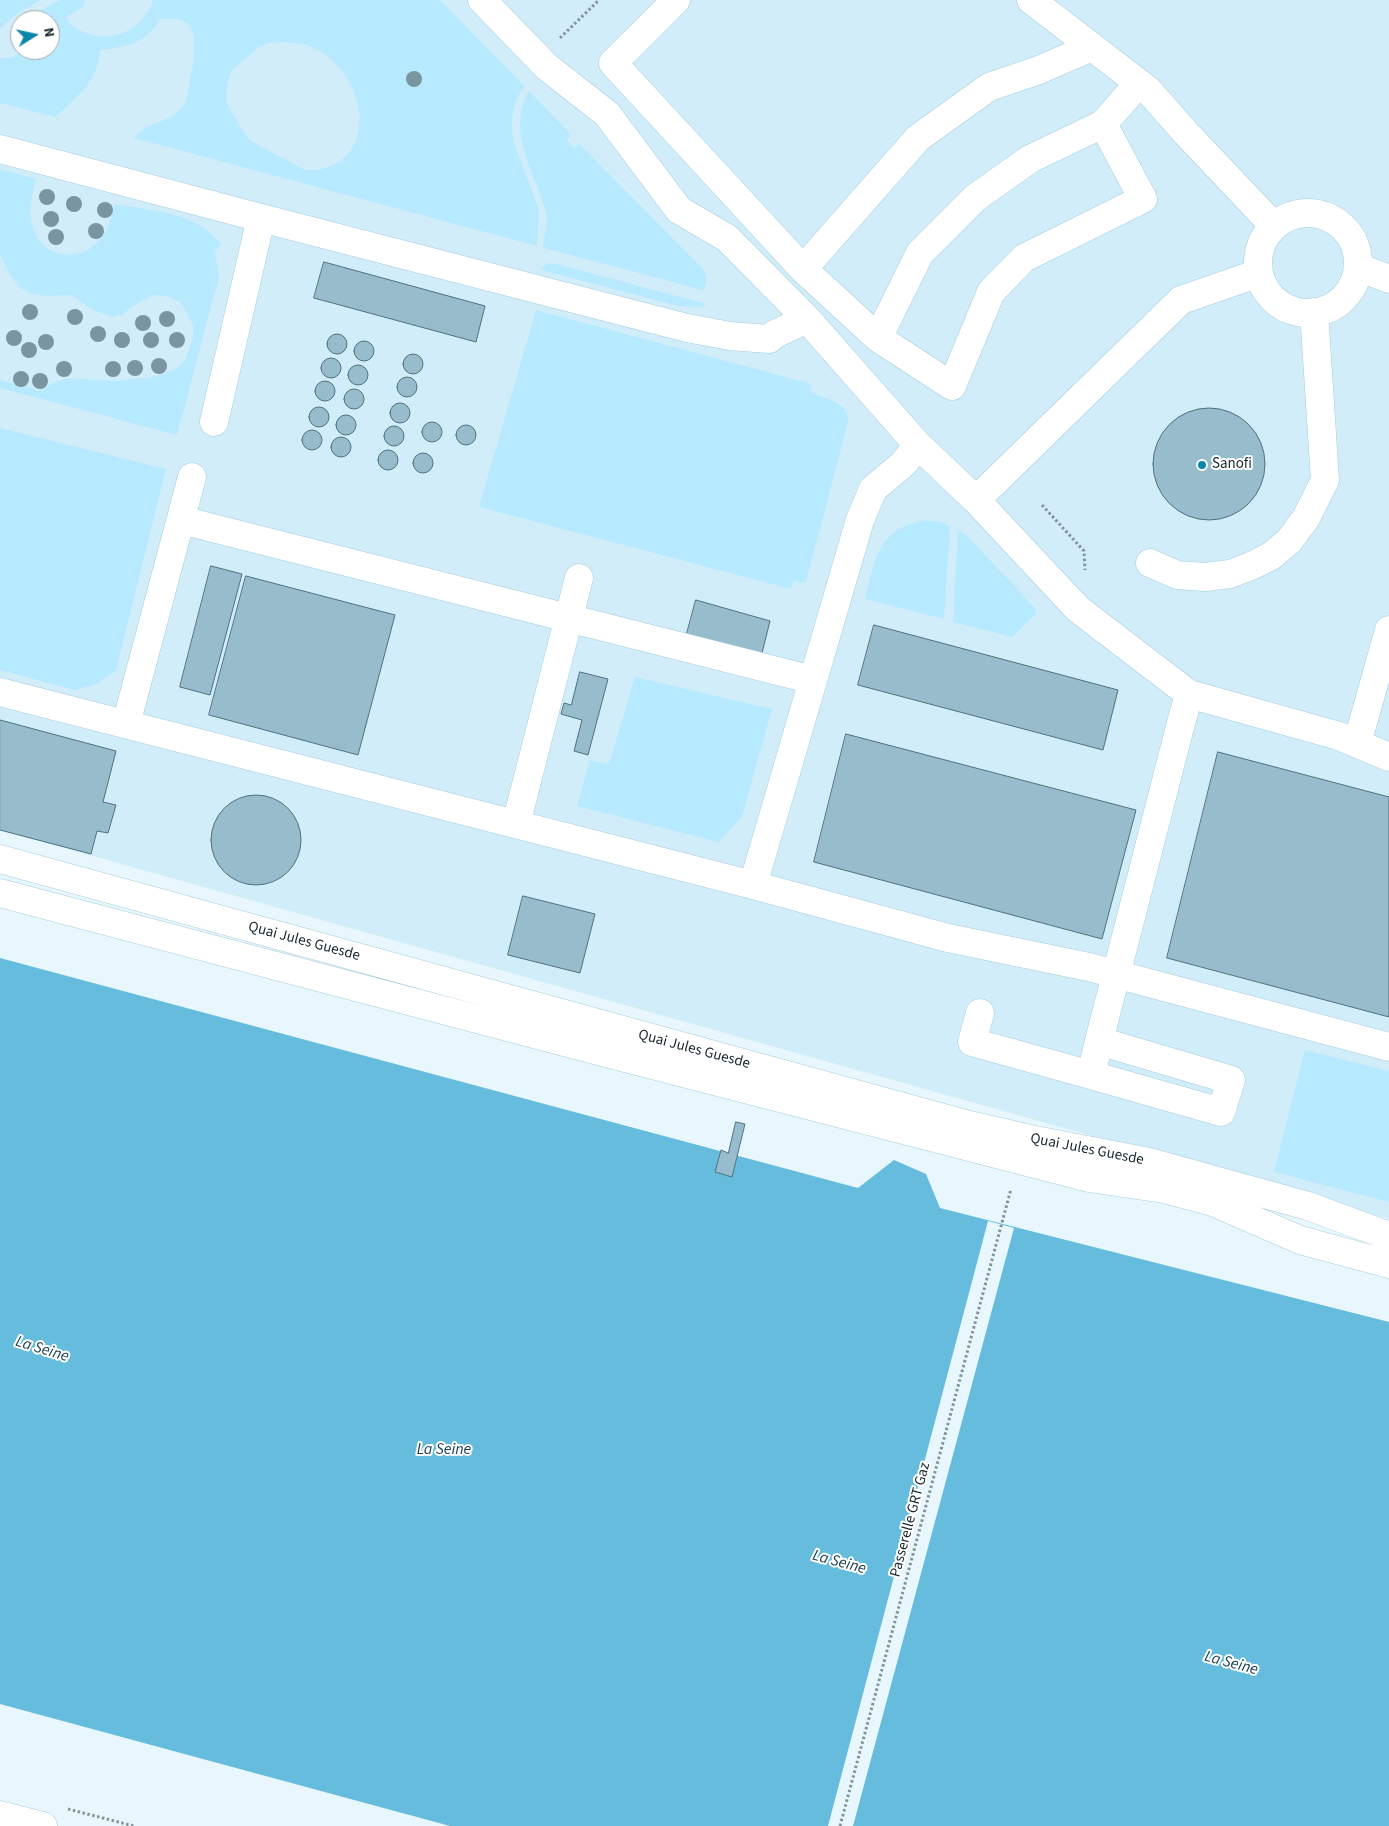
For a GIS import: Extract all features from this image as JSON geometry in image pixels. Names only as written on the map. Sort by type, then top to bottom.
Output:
[{"type":"main road","points":[[482,0],[547,67],[607,114],[679,210],[727,238],[807,319],[918,445],[976,500],[1078,609],[1189,694],[1339,736],[1389,757]]},
{"type":"main road","points":[[676,0],[613,63],[803,269],[878,338],[952,386],[991,292],[1024,258],[1143,199],[1103,124]]},
{"type":"main road","points":[[1031,0],[1148,90],[1274,226]]},
{"type":"main road","points":[[803,269],[918,138],[989,87],[1039,70],[1092,47]]},
{"type":"main road","points":[[878,338],[920,252],[975,198],[1030,159],[1103,124],[1139,83]]},
{"type":"main road","points":[[0,149],[678,325],[730,336],[769,339],[775,334],[807,319]]},
{"type":"main road","points":[[1306,212],[1323,214],[1338,222],[1350,234],[1357,250],[1358,267],[1354,284],[1344,298],[1330,308],[1314,312],[1299,312],[1285,307],[1273,298],[1264,286],[1259,273],[1258,256],[1264,239],[1274,226],[1289,216],[1306,212]]},
{"type":"main road","points":[[214,422],[261,218]]},
{"type":"main road","points":[[1358,267],[1389,279]]},
{"type":"main road","points":[[976,500],[1180,300],[1259,273]]},
{"type":"main road","points":[[1150,563],[1177,575],[1205,577],[1230,574],[1270,556],[1288,541],[1306,518],[1325,480],[1314,312]]},
{"type":"main road","points":[[753,885],[860,520],[873,489],[903,464],[918,445]]},
{"type":"main road","points":[[126,724],[192,477]]},
{"type":"main road","points":[[182,520],[813,680]]},
{"type":"main road","points":[[516,824],[579,578]]},
{"type":"main road","points":[[1357,744],[1389,630]]},
{"type":"main road","points":[[0,692],[753,885],[948,938],[1117,975],[1389,1046]]},
{"type":"main road","points":[[1091,1075],[1189,694]]},
{"type":"main road","name":"Quai Jules Guesde","points":[[0,859],[968,1125],[1148,1162],[1308,1206],[1389,1236]]},
{"type":"main road","name":"Quai Jules Guesde","points":[[0,893],[1089,1178],[1172,1191],[1213,1202],[1300,1240],[1389,1264]]},
{"type":"main road","points":[[980,1013],[972,1042],[1221,1112],[1231,1080],[1099,1041]]},
{"type":"main road","points":[[0,1815],[43,1826]]},
{"type":"path","points":[[556,41],[599,0]]},
{"type":"path","points":[[1042,505],[1084,551],[1086,579]]},
{"type":"path","name":"Passerelle GRT Gaz","points":[[840,1826],[1012,1186]]},
{"type":"shaded area","points":[[0,0],[1389,0],[1389,1219],[0,830]]},
{"type":"shaded area","points":[[0,0],[40,0],[23,10],[10,10],[10,20],[0,28]]},
{"type":"shaded area","points":[[60,0],[85,0],[83,7],[66,17],[78,30],[95,36],[105,37],[126,32],[135,26],[149,10],[153,0],[440,0],[524,86],[513,113],[513,135],[514,143],[539,210],[537,246],[134,138],[146,128],[176,113],[187,98],[194,59],[194,39],[188,23],[177,19],[160,19],[149,34],[142,39],[127,45],[100,50],[96,70],[85,88],[55,117],[0,103],[0,58],[10,58],[10,60],[60,60],[60,10],[41,10]],"holes":[[[268,43],[301,44],[312,47],[335,63],[351,86],[359,112],[356,140],[350,152],[333,165],[315,170],[303,169],[249,140],[226,101],[228,80],[232,70],[258,48]]]},
{"type":"shaded area","points":[[529,91],[571,135],[567,141],[574,148],[579,143],[702,268],[706,279],[703,290],[544,248],[547,224],[546,212],[524,152],[521,137],[522,107]]},
{"type":"shaded area","points":[[0,169],[36,179],[31,210],[33,228],[46,247],[56,252],[67,255],[78,254],[88,250],[97,243],[107,230],[115,204],[158,211],[186,219],[211,233],[221,244],[215,252],[219,277],[177,435],[0,388],[0,380],[39,391],[53,383],[69,378],[112,381],[163,374],[179,367],[185,360],[193,338],[193,325],[179,302],[168,296],[152,295],[122,315],[113,317],[93,310],[71,295],[46,296],[31,294],[19,287],[0,255]]},
{"type":"shaded area","points":[[552,263],[707,304],[701,307],[678,306],[541,270],[546,264]]},
{"type":"shaded area","points":[[536,310],[812,384],[810,389],[813,394],[831,400],[841,406],[848,416],[848,422],[806,582],[802,583],[794,580],[791,589],[479,507]]},
{"type":"shaded area","points":[[0,428],[166,469],[116,671],[94,685],[75,690],[0,670]]},
{"type":"shaded area","points":[[926,520],[942,522],[950,527],[944,619],[865,599],[876,559],[888,538],[910,524]]},
{"type":"shaded area","points":[[958,530],[967,536],[1035,608],[1036,614],[1012,637],[953,622]]},
{"type":"shaded area","points":[[635,677],[772,709],[742,816],[719,842],[577,806],[590,760],[609,764]]},
{"type":"shaded area","points":[[1305,1050],[1389,1071],[1389,1202],[1274,1172]]},
{"type":"water","name":"La Seine","points":[[0,958],[858,1188],[894,1160],[926,1174],[940,1208],[1389,1322],[1389,1826],[450,1826],[0,1704]]},
{"type":"pier","points":[[988,1221],[1014,1228],[853,1826],[828,1826]]},
{"type":"building","points":[[324,262],[485,306],[476,342],[314,298]]},
{"type":"building","points":[[337,334],[344,337],[347,344],[344,351],[337,354],[330,351],[327,344],[330,337]]},
{"type":"building","points":[[364,341],[371,344],[374,351],[371,358],[364,361],[357,358],[354,351],[357,344]]},
{"type":"building","points":[[413,354],[420,357],[423,364],[420,371],[413,374],[406,371],[403,364],[406,357]]},
{"type":"building","points":[[331,358],[338,361],[341,368],[338,375],[331,378],[324,375],[321,368],[324,361]]},
{"type":"building","points":[[358,365],[365,368],[368,375],[365,382],[358,385],[351,382],[348,375],[351,368]]},
{"type":"building","points":[[407,377],[414,380],[417,387],[414,394],[407,397],[400,394],[397,387],[400,380]]},
{"type":"building","points":[[325,381],[332,384],[335,391],[332,398],[325,401],[318,398],[315,391],[318,384]]},
{"type":"building","points":[[354,389],[361,392],[364,399],[361,406],[354,409],[347,406],[344,399],[347,392]]},
{"type":"building","points":[[400,403],[407,406],[410,413],[407,420],[400,423],[393,420],[390,413],[393,406]]},
{"type":"building","points":[[319,407],[326,410],[329,417],[326,424],[319,427],[312,424],[309,417],[312,410]]},
{"type":"building","points":[[1209,408],[1231,412],[1249,424],[1261,442],[1265,464],[1261,486],[1249,504],[1231,516],[1209,520],[1187,516],[1169,504],[1157,486],[1153,464],[1157,442],[1169,424],[1187,412]]},
{"type":"building","points":[[346,415],[353,418],[356,425],[353,432],[346,435],[339,432],[336,425],[339,418]]},
{"type":"building","points":[[432,422],[439,425],[442,432],[439,439],[432,442],[425,439],[422,432],[425,425]]},
{"type":"building","points":[[466,425],[473,428],[476,435],[473,442],[466,445],[459,442],[456,435],[459,428]]},
{"type":"building","points":[[394,426],[401,429],[404,436],[401,443],[394,446],[387,443],[384,436],[387,429]]},
{"type":"building","points":[[312,430],[319,433],[322,440],[319,447],[312,450],[305,447],[302,440],[305,433]]},
{"type":"building","points":[[341,437],[348,440],[351,447],[348,454],[341,457],[334,454],[331,447],[334,440]]},
{"type":"building","points":[[388,450],[395,453],[398,460],[395,467],[388,470],[381,467],[378,460],[381,453]]},
{"type":"building","points":[[423,453],[430,456],[433,463],[430,470],[423,473],[416,470],[413,463],[416,456]]},
{"type":"building","points":[[211,566],[242,574],[210,695],[180,687]]},
{"type":"building","points":[[246,576],[395,615],[358,755],[209,715]]},
{"type":"building","points":[[696,600],[770,621],[761,657],[686,637]]},
{"type":"building","points":[[874,625],[1118,690],[1103,750],[858,685]]},
{"type":"building","points":[[580,672],[608,679],[588,755],[574,751],[582,720],[561,714],[564,703],[571,705]]},
{"type":"building","points":[[0,720],[116,751],[103,802],[116,805],[108,833],[97,831],[91,854],[0,830]]},
{"type":"building","points":[[846,734],[1136,810],[1102,939],[814,862]]},
{"type":"building","points":[[1218,752],[1389,797],[1389,1017],[1167,958]]},
{"type":"building","points":[[256,795],[265,796],[281,803],[293,815],[300,831],[300,849],[293,865],[281,877],[265,884],[256,885],[247,884],[231,877],[219,865],[212,849],[211,840],[212,831],[219,815],[231,803],[247,796]]},
{"type":"building","points":[[523,896],[595,914],[580,973],[508,955]]},
{"type":"building","points":[[736,1122],[745,1124],[732,1177],[715,1172],[721,1150],[728,1153]]},
{"type":"place","name":"Sanofi","points":[[1202,465]]}]
